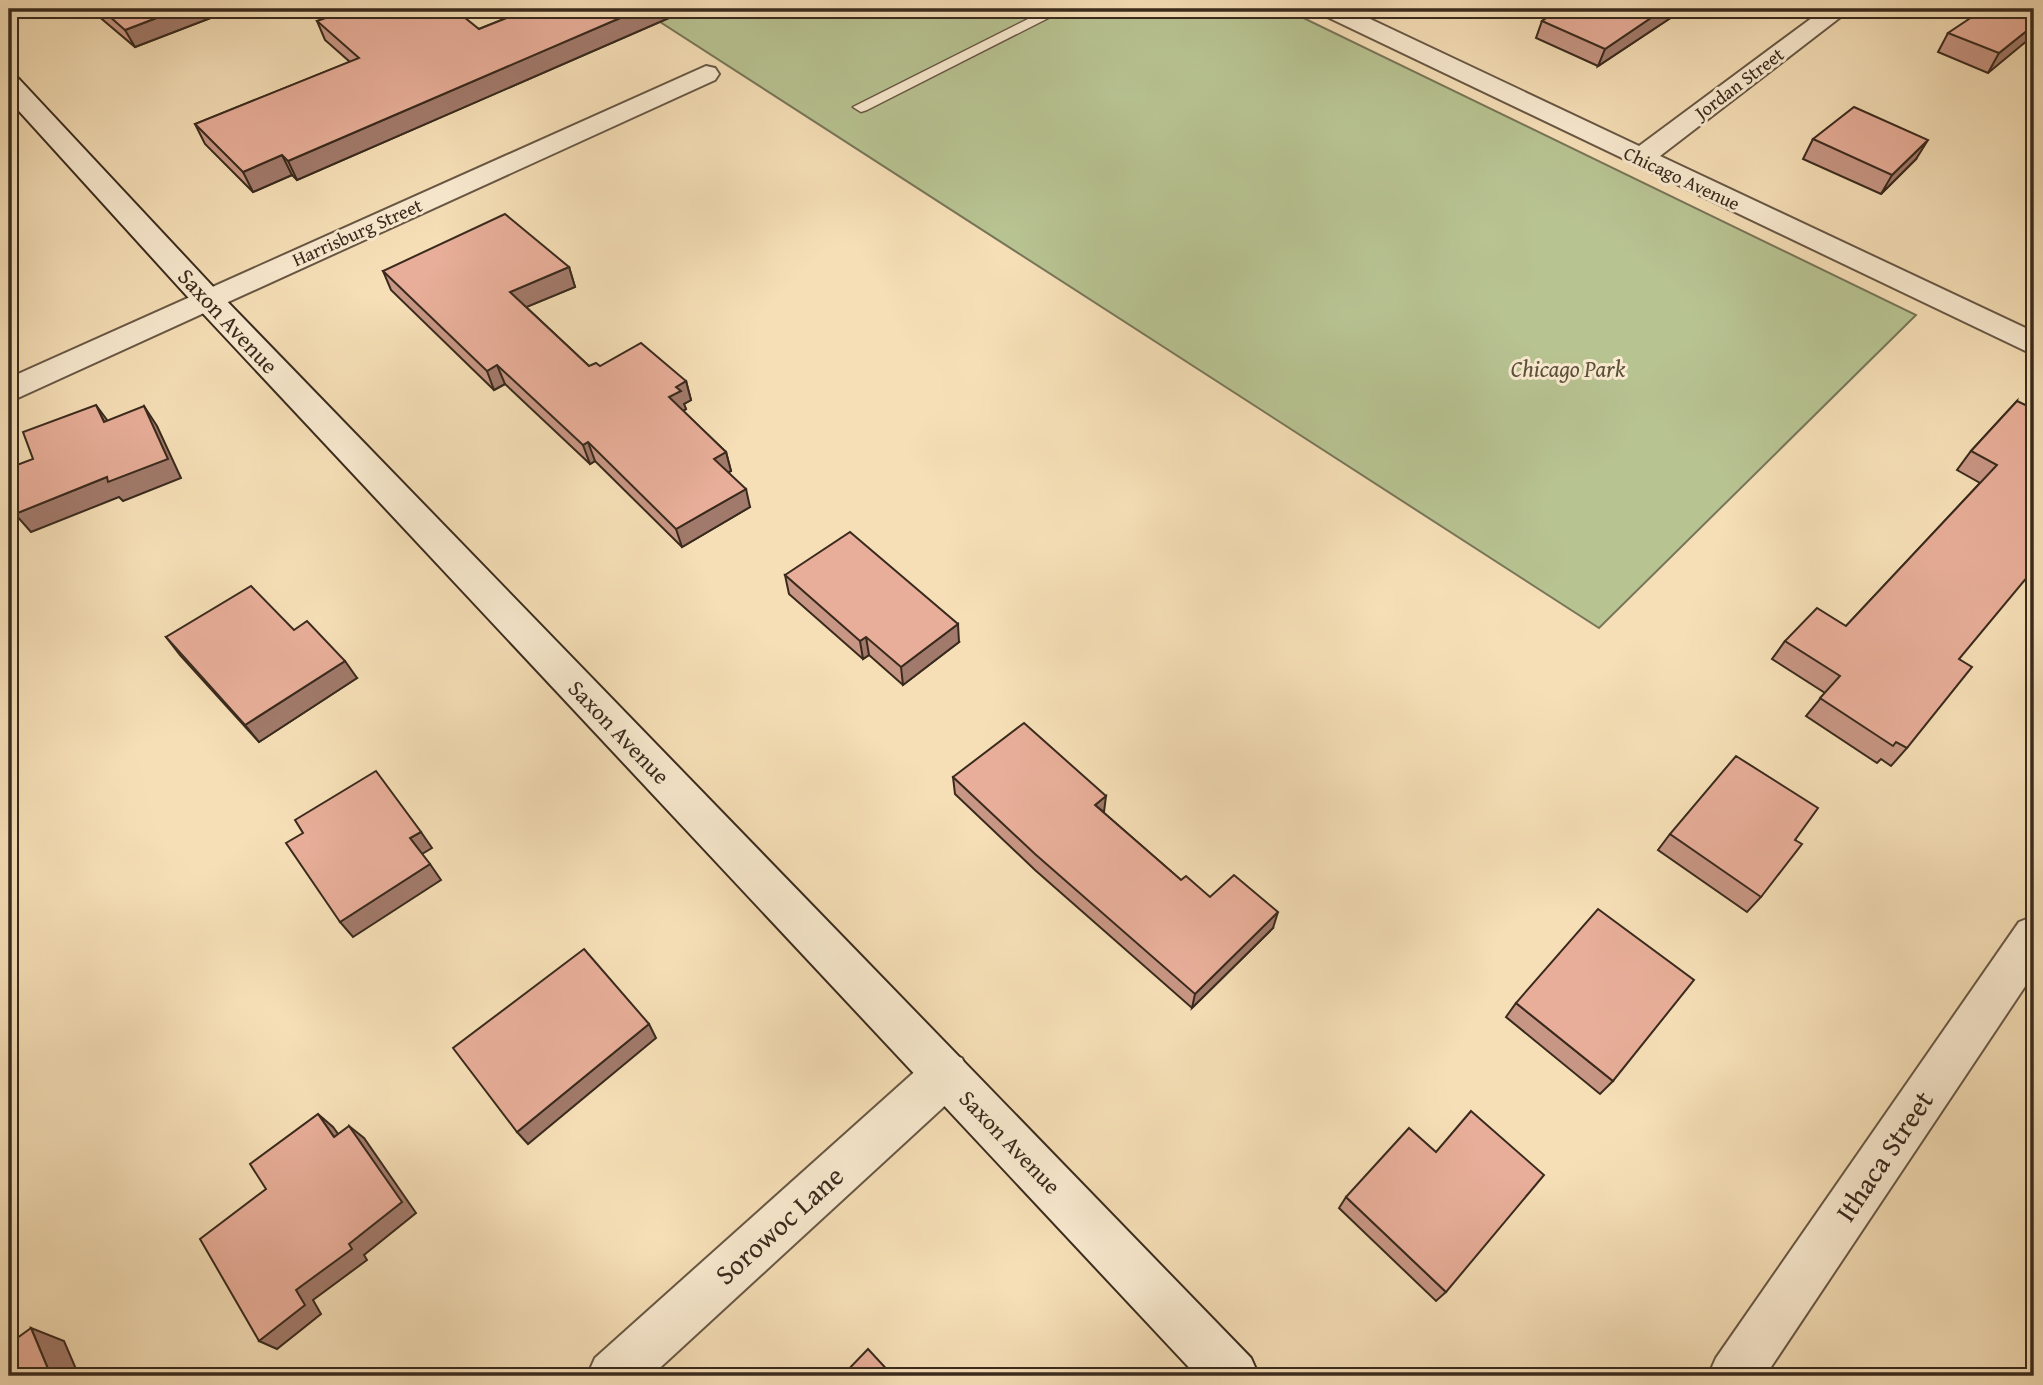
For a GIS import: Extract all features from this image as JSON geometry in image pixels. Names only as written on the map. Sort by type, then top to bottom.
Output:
[{"type":"street","name":"Chicago Avenue","points":[[1330,9],[2034,345]]},
{"type":"street","name":"Jordan Street","points":[[1640,158],[1839,9]]},
{"type":"street","name":"Harrisburg Street","points":[[9,391],[706,74]]},
{"type":"street","name":"Saxon Avenue","points":[[9,84],[207,299],[1233,1376]]},
{"type":"street","name":"Ithaca Street","points":[[1734,1376],[2034,936]]},
{"type":"street","name":"Sorowoc Lane","points":[[613,1376],[946,1074]]},
{"type":"lane","points":[[861,107],[1059,9]]},
{"type":"green space","name":"Chicago Park","points":[[640,9],[1285,9],[1916,315],[1599,628]]},
{"type":"building","points":[[101,9],[180,9],[125,30]]},
{"type":"building","points":[[351,9],[454,9],[479,29],[529,9],[641,9],[288,161],[282,155],[243,172],[195,124],[359,58],[317,21]]},
{"type":"building","points":[[1560,9],[1664,9],[1605,49],[1542,21]]},
{"type":"building","points":[[1984,9],[2034,9],[2034,25],[1999,53],[1948,33]]},
{"type":"building","points":[[1854,107],[1928,140],[1892,175],[1813,139]]},
{"type":"building","points":[[505,214],[569,267],[510,292],[589,366],[596,363],[600,366],[641,343],[686,381],[676,387],[681,391],[669,397],[726,452],[714,459],[746,489],[676,529],[588,442],[583,445],[497,365],[487,371],[383,271]]},
{"type":"building","points":[[2017,401],[2034,409],[2034,569],[1959,659],[1972,667],[1907,748],[1896,742],[1893,746],[1820,698],[1840,676],[1785,641],[1817,608],[1846,626],[1997,465],[1971,451]]},
{"type":"building","points":[[96,405],[104,422],[144,406],[168,459],[108,482],[107,477],[15,514],[9,494],[9,468],[33,459],[23,432]]},
{"type":"building","points":[[850,532],[958,624],[901,667],[866,637],[860,641],[785,575]]},
{"type":"building","points":[[251,586],[294,630],[307,621],[345,661],[245,725],[166,637]]},
{"type":"building","points":[[1024,723],[1106,796],[1095,805],[1181,880],[1186,876],[1210,897],[1234,875],[1278,912],[1195,994],[1035,854],[953,777]]},
{"type":"building","points":[[1736,756],[1818,808],[1795,840],[1802,844],[1761,897],[1670,834]]},
{"type":"building","points":[[376,771],[421,832],[410,838],[430,864],[340,922],[286,843],[303,833],[295,820]]},
{"type":"building","points":[[1598,909],[1694,980],[1613,1081],[1516,1003]]},
{"type":"building","points":[[584,949],[649,1024],[517,1132],[453,1048]]},
{"type":"building","points":[[1471,1111],[1544,1175],[1446,1292],[1346,1197],[1409,1128],[1436,1152]]},
{"type":"building","points":[[318,1114],[334,1137],[349,1126],[402,1202],[349,1244],[352,1249],[296,1290],[305,1305],[259,1341],[200,1239],[266,1189],[250,1164]]},
{"type":"building","points":[[31,1328],[51,1376],[9,1376],[9,1344]]},
{"type":"building","points":[[868,1349],[893,1376],[842,1376]]}]
